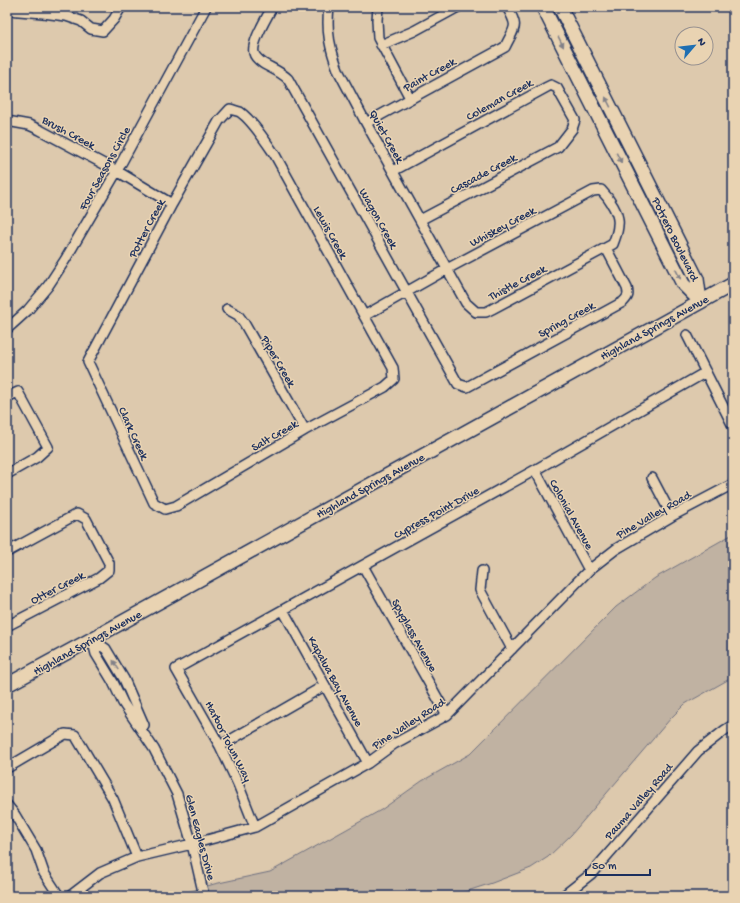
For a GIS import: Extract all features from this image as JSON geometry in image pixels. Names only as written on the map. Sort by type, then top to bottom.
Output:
[{"type":"street","points":[[11,9],[66,16],[81,21],[91,29],[103,31],[114,19],[121,7]]},
{"type":"street","name":"Four Seasons Circle","points":[[7,329],[28,310],[48,286],[65,260],[117,171],[206,7]]},
{"type":"street","name":"Wagon Creek","points":[[272,7],[254,44],[254,53],[256,57],[265,65],[280,72],[288,79],[455,380],[458,384],[467,387]]},
{"type":"street","name":"Quiet Creek","points":[[329,7],[327,20],[328,35],[331,50],[339,72],[447,269]]},
{"type":"street","points":[[378,7],[378,31],[381,45],[410,98]]},
{"type":"street","points":[[381,45],[414,31],[458,7]]},
{"type":"street","name":"Paint Creek","points":[[366,123],[504,46],[515,27],[514,20],[507,7]]},
{"type":"street","name":"Potrero Boulevard","points":[[543,7],[683,284],[700,301]]},
{"type":"street","name":"Potrero Boulevard","points":[[560,7],[697,279],[700,301]]},
{"type":"street","name":"Coleman Creek","points":[[393,171],[551,86],[557,88],[575,120],[572,129],[558,147]]},
{"type":"street","name":"Potter Creek","points":[[88,362],[172,204],[219,121],[230,109]]},
{"type":"street","name":"Lewis Creek","points":[[230,109],[240,112],[264,137],[393,368],[394,379]]},
{"type":"street","name":"Brush Creek","points":[[7,121],[29,125],[40,130],[117,171],[172,204]]},
{"type":"street","name":"Cascade Creek","points":[[420,220],[558,147]]},
{"type":"street","name":"Whiskey Creek","points":[[364,316],[447,269],[597,190],[601,190],[605,194],[618,219],[619,224],[610,246]]},
{"type":"street","name":"Thistle Creek","points":[[447,269],[466,303],[476,312],[486,312],[610,246]]},
{"type":"street","name":"Spring Creek","points":[[467,387],[623,302],[628,297],[629,293],[610,246]]},
{"type":"street","name":"Highland Springs Avenue","points":[[7,685],[92,640],[733,284]]},
{"type":"street","name":"Piper Creek","points":[[227,308],[238,314],[244,323],[305,430]]},
{"type":"street","points":[[687,335],[733,426]]},
{"type":"street","name":"Clark Creek","points":[[88,362],[154,503],[164,509]]},
{"type":"street","name":"Cypress Point Drive","points":[[176,669],[535,470],[706,372]]},
{"type":"street","name":"Salt Creek","points":[[164,509],[176,506],[305,430],[385,387],[394,379]]},
{"type":"street","points":[[7,398],[18,392],[48,447],[37,457],[7,474]]},
{"type":"street","name":"Colonial Avenue","points":[[535,470],[589,570]]},
{"type":"street","points":[[652,478],[672,516]]},
{"type":"street","name":"Pine Valley Road","points":[[70,896],[100,873],[137,857],[255,827],[368,763],[394,744],[447,715],[589,570],[616,549],[672,516],[733,484]]},
{"type":"street","name":"Otter Creek","points":[[7,552],[77,514],[86,519],[109,563],[109,570],[100,578],[7,626]]},
{"type":"street","name":"Spyglass Avenue","points":[[363,566],[447,715]]},
{"type":"street","points":[[482,571],[480,590],[512,649]]},
{"type":"street","name":"Kapalua Bay Avenue","points":[[283,610],[368,763]]},
{"type":"street","points":[[92,640],[96,654],[116,692],[126,701]]},
{"type":"street","points":[[92,640],[106,649],[124,679],[127,686],[126,701]]},
{"type":"street","name":"Harbor Town Way","points":[[176,669],[220,746],[238,784],[255,827]]},
{"type":"street","points":[[116,692],[127,686]]},
{"type":"street","points":[[220,746],[324,686]]},
{"type":"street","name":"Glen Eagles Drive","points":[[126,701],[154,749],[177,794],[192,844],[204,896]]},
{"type":"street","name":"Pauma Valley Road","points":[[563,896],[591,874],[698,751],[733,725]]},
{"type":"street","points":[[7,768],[65,734],[75,735],[114,799],[137,857]]},
{"type":"street","points":[[7,806],[15,815],[36,850],[44,873],[59,896]]},
{"type":"shaded area","points":[[733,534],[733,677],[685,704],[671,718],[571,835],[548,857],[531,868],[452,896],[170,896],[214,884],[270,872],[381,810],[422,781],[470,754],[616,607],[655,578]]}]
